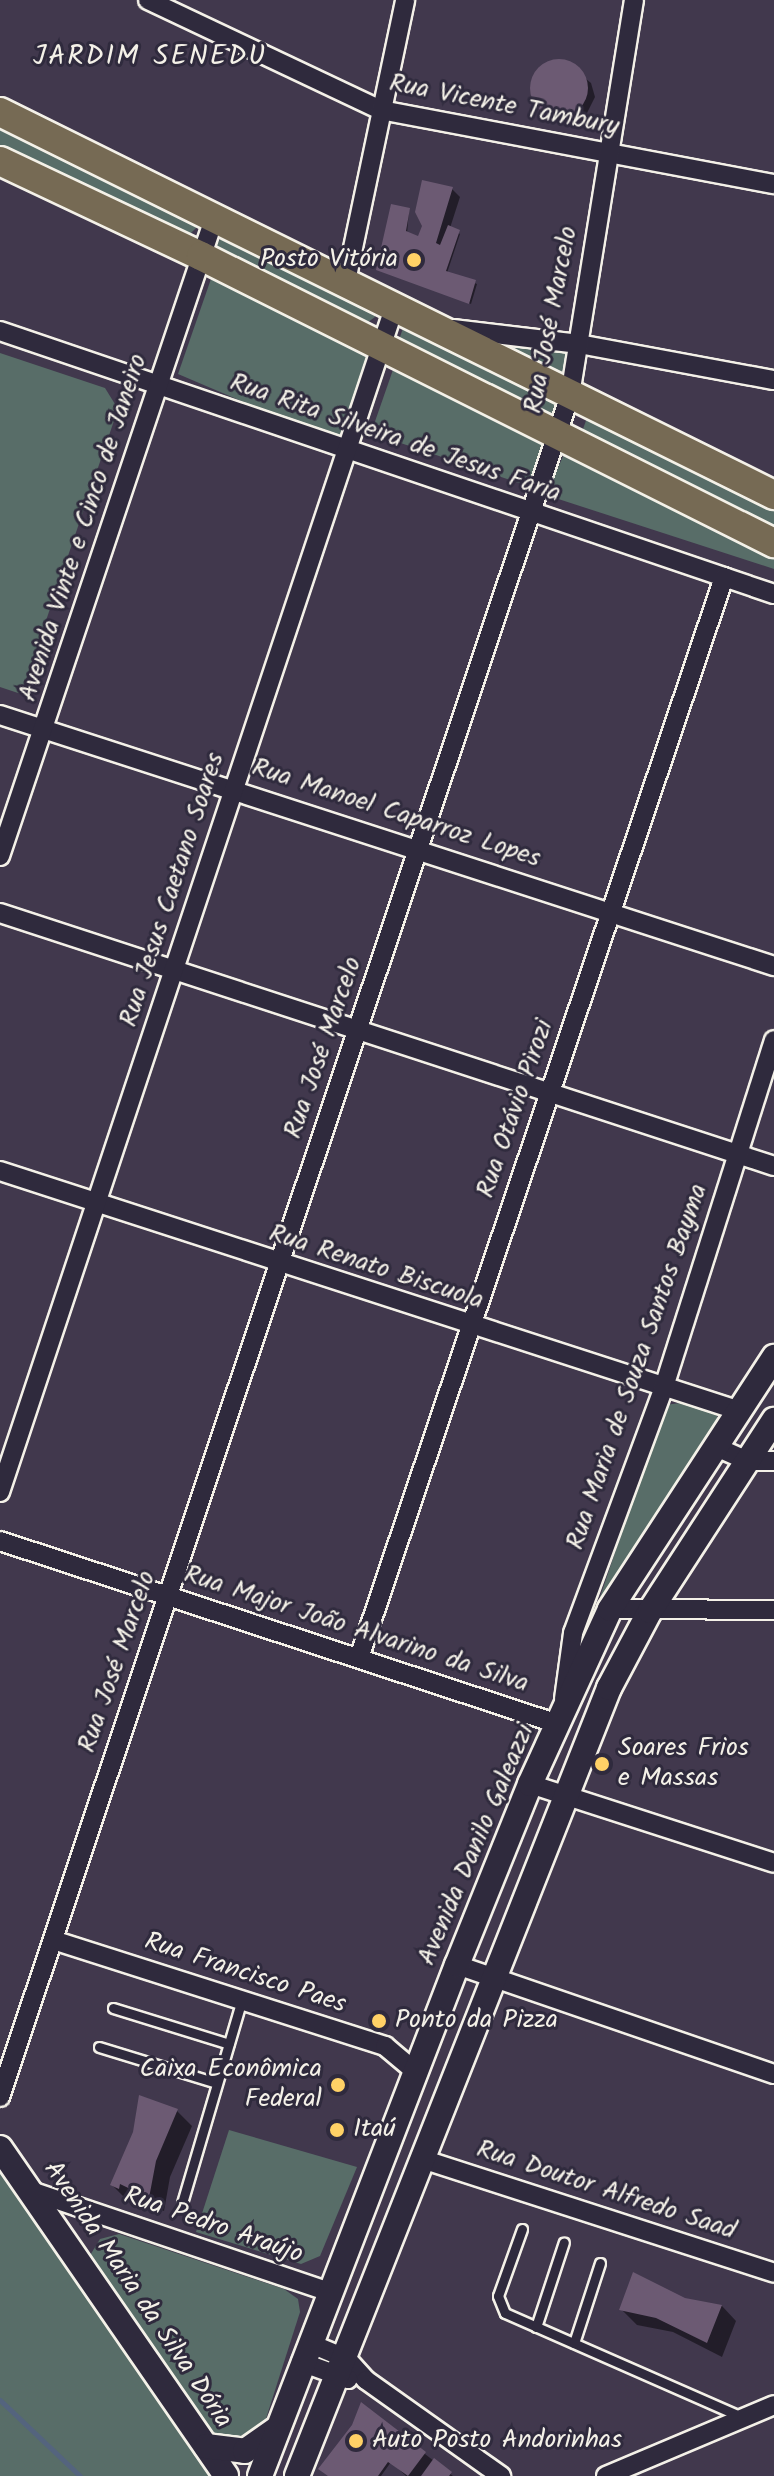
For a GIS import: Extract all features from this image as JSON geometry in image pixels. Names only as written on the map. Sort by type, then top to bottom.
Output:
[{"type":"main road","points":[[0,112],[774,495]]},
{"type":"main road","points":[[0,161],[201,256],[774,543]]},
{"type":"main road","name":"Avenida Danilo Galeazzi","points":[[260,2476],[305,2352],[530,1784],[610,1609],[774,1357]]},
{"type":"main road","points":[[297,2476],[343,2369],[422,2159],[609,1688],[650,1611],[774,1420]]},
{"type":"main road","name":"Avenida Maria da Silva Dória","points":[[0,2148],[34,2192],[226,2476]]},
{"type":"main road","points":[[206,2446],[245,2451],[276,2428]]},
{"type":"street","name":"Rua Vicente Tambury","points":[[148,0],[172,5],[381,110],[774,184]]},
{"type":"street","points":[[346,281],[405,0]]},
{"type":"street","name":"Rua José Marcelo","points":[[0,2097],[570,395],[634,0]]},
{"type":"street","name":"Avenida Vinte e Cinco de Janeiro","points":[[0,856],[215,216]]},
{"type":"street","name":"Rua Jesus Caetano Soares","points":[[0,1492],[395,305]]},
{"type":"street","points":[[438,327],[579,344],[774,380]]},
{"type":"street","name":"Rua Rita Silveira de Jesus Faria","points":[[0,331],[346,453],[774,594]]},
{"type":"street","name":"Rua Otávio Pirozi","points":[[359,1658],[724,577]]},
{"type":"street","name":"Rua Manoel Caparroz Lopes","points":[[0,715],[235,788],[774,966]]},
{"type":"street","points":[[0,913],[774,1166]]},
{"type":"street","name":"Rua Maria de Souza Santos Bayma","points":[[561,1718],[573,1633],[663,1390],[774,1040]]},
{"type":"street","name":"Rua Renato Biscuola","points":[[0,1171],[663,1390],[737,1410]]},
{"type":"street","points":[[714,1446],[747,1461],[774,1461]]},
{"type":"street","name":"Rua Major João Alvarino da Silva","points":[[0,1541],[359,1658],[561,1718]]},
{"type":"street","points":[[610,1609],[774,1610]]},
{"type":"street","points":[[530,1784],[774,1863]]},
{"type":"street","name":"Rua Francisco Paes","points":[[53,1940],[385,2046],[415,2071]]},
{"type":"street","points":[[457,1965],[774,2074]]},
{"type":"street","name":"Rua Doutor Alfredo Saad","points":[[422,2159],[774,2273]]},
{"type":"street","name":"Rua Pedro Araújo","points":[[34,2192],[330,2292]]},
{"type":"street","points":[[305,2352],[366,2380],[501,2476]]},
{"type":"street","points":[[606,2476],[774,2405]]},
{"type":"lane","points":[[182,2203],[242,1999]]},
{"type":"lane","points":[[113,2008],[229,2044]]},
{"type":"lane","points":[[99,2047],[217,2083]]},
{"type":"lane","points":[[522,2229],[498,2296],[505,2313],[745,2418]]},
{"type":"lane","points":[[536,2327],[564,2242]]},
{"type":"lane","points":[[574,2343],[600,2263]]},
{"type":"green space","points":[[0,120],[197,221],[196,228],[188,236],[0,146]]},
{"type":"green space","points":[[230,232],[374,310],[375,317],[364,325],[220,252],[215,244]]},
{"type":"green space","points":[[212,276],[371,353],[340,443],[178,374]]},
{"type":"green space","points":[[406,319],[559,403],[556,409],[549,415],[399,340]]},
{"type":"green space","points":[[505,336],[568,346],[563,387],[496,352]]},
{"type":"green space","points":[[0,353],[105,388],[118,409],[21,694],[0,687]]},
{"type":"green space","points":[[395,364],[545,439],[531,478],[519,483],[371,433]]},
{"type":"green space","points":[[588,415],[774,503],[774,528],[586,435],[583,429]]},
{"type":"green space","points":[[564,454],[774,557],[774,569],[546,495]]},
{"type":"green space","points":[[680,1403],[716,1410],[718,1422],[605,1603],[600,1597],[665,1405]]},
{"type":"green space","points":[[229,2130],[357,2167],[320,2256],[301,2264],[196,2232]]},
{"type":"green space","points":[[0,2169],[211,2476],[0,2476]]},
{"type":"green space","points":[[119,2234],[284,2289],[298,2299],[300,2312],[262,2431],[254,2439],[218,2440],[206,2431],[89,2257],[100,2239]]},
{"type":"building","points":[[559,59],[579,68],[588,88],[579,108],[559,117],[539,108],[530,88],[539,68]]},
{"type":"building","name":"Posto Vitória","points":[[422,180],[453,187],[436,243],[440,245],[448,225],[460,230],[446,271],[476,280],[469,304],[376,270],[391,204],[410,208],[406,231],[418,236],[422,226],[415,212]]},
{"type":"building","points":[[139,2095],[178,2109],[156,2161],[149,2198],[120,2184],[119,2189],[110,2185],[133,2132]]},
{"type":"building","points":[[633,2272],[685,2298],[722,2305],[707,2343],[656,2318],[619,2310]]},
{"type":"building","points":[[361,2402],[426,2452],[408,2476],[388,2462],[378,2476],[328,2476],[318,2469],[352,2425]]},
{"type":"building","points":[[434,2458],[452,2472],[449,2476],[421,2476]]},
{"type":"waterway","points":[[0,2400],[80,2476]]},
{"type":"place","name":"Posto Vitória","points":[[414,260]]},
{"type":"place","name":"Soares Frios e Massas","points":[[602,1764]]},
{"type":"place","name":"Ponto da Pizza","points":[[379,2021]]},
{"type":"place","name":"Caixa Econômica Federal","points":[[338,2085]]},
{"type":"place","name":"Itaú","points":[[337,2130]]},
{"type":"place","name":"Auto Posto Andorinhas","points":[[356,2441]]},
{"type":"district","name":"JARDIM SENEDU","points":[[150,57]]}]
